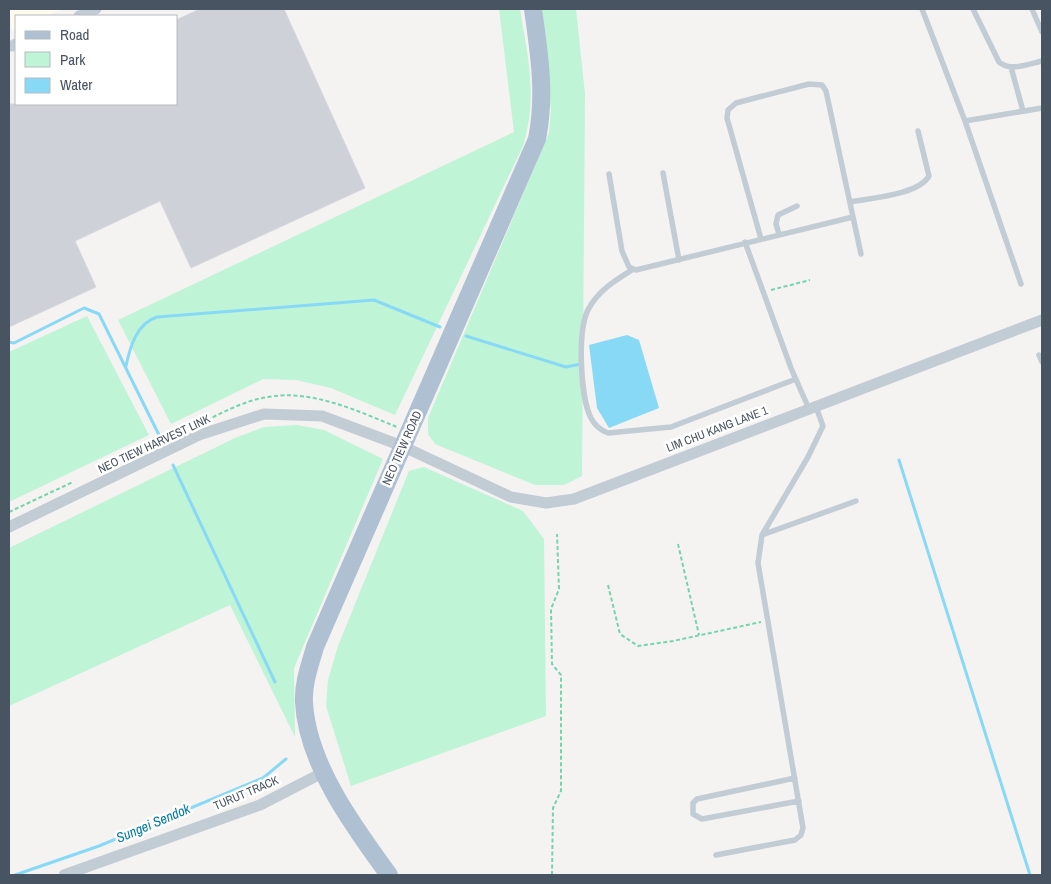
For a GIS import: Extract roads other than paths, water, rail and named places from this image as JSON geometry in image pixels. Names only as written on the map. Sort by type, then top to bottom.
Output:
[{"type":"main road","name":"NEO TIEW ROAD","points":[[389,875],[354,828],[324,772],[311,738],[304,703],[304,682],[315,646],[538,139],[543,113],[543,82],[533,9]]},
{"type":"street","points":[[81,15],[96,9]]},
{"type":"street","name":"LIM CHU KANG LANE 1","points":[[402,446],[511,497],[546,503],[574,499],[1042,320]]},
{"type":"street","name":"NEO TIEW HARVEST LINK","points":[[9,527],[199,435],[264,414],[322,416],[402,446]]},
{"type":"street","name":"TURUT TRACK","points":[[64,875],[260,805],[324,772]]},
{"type":"lane","points":[[922,9],[965,120],[1021,284]]},
{"type":"lane","points":[[973,9],[999,62],[1011,68],[1042,61]]},
{"type":"lane","points":[[1032,9],[1042,32]]},
{"type":"lane","points":[[1011,68],[1023,111]]},
{"type":"lane","points":[[761,238],[727,118],[730,106],[809,84],[822,84],[826,91],[861,254]]},
{"type":"lane","points":[[965,120],[1042,108]]},
{"type":"lane","points":[[850,202],[916,189],[926,181],[929,176],[918,131]]},
{"type":"lane","points":[[663,173],[679,260]]},
{"type":"lane","points":[[610,174],[622,251],[632,270]]},
{"type":"lane","points":[[779,234],[776,224],[778,215],[797,206]]},
{"type":"lane","points":[[796,379],[671,427],[608,433],[601,430],[591,418],[586,406],[582,326],[588,308],[596,297],[606,287],[632,270],[854,217]]},
{"type":"lane","points":[[716,855],[799,837],[803,828],[758,563],[762,535],[808,457],[823,426],[796,379],[745,242]]},
{"type":"lane","points":[[1039,355],[1042,362]]},
{"type":"lane","points":[[762,535],[856,502]]},
{"type":"lane","points":[[795,778],[696,799],[692,810],[693,814],[702,818],[799,801]]},
{"type":"water","points":[[627,335],[639,340],[659,408],[609,428],[597,408],[589,345]]},
{"type":"waterway","points":[[126,366],[132,344],[139,330],[150,320],[157,317],[374,300],[440,327]]},
{"type":"waterway","points":[[9,342],[14,343],[84,308],[99,314],[161,439]]},
{"type":"waterway","points":[[466,336],[566,367],[581,364]]},
{"type":"waterway","points":[[899,460],[1030,875]]},
{"type":"waterway","points":[[173,465],[275,682]]},
{"type":"waterway","name":"Sungei Sendok","points":[[15,875],[99,846],[263,778],[286,759]]}]
